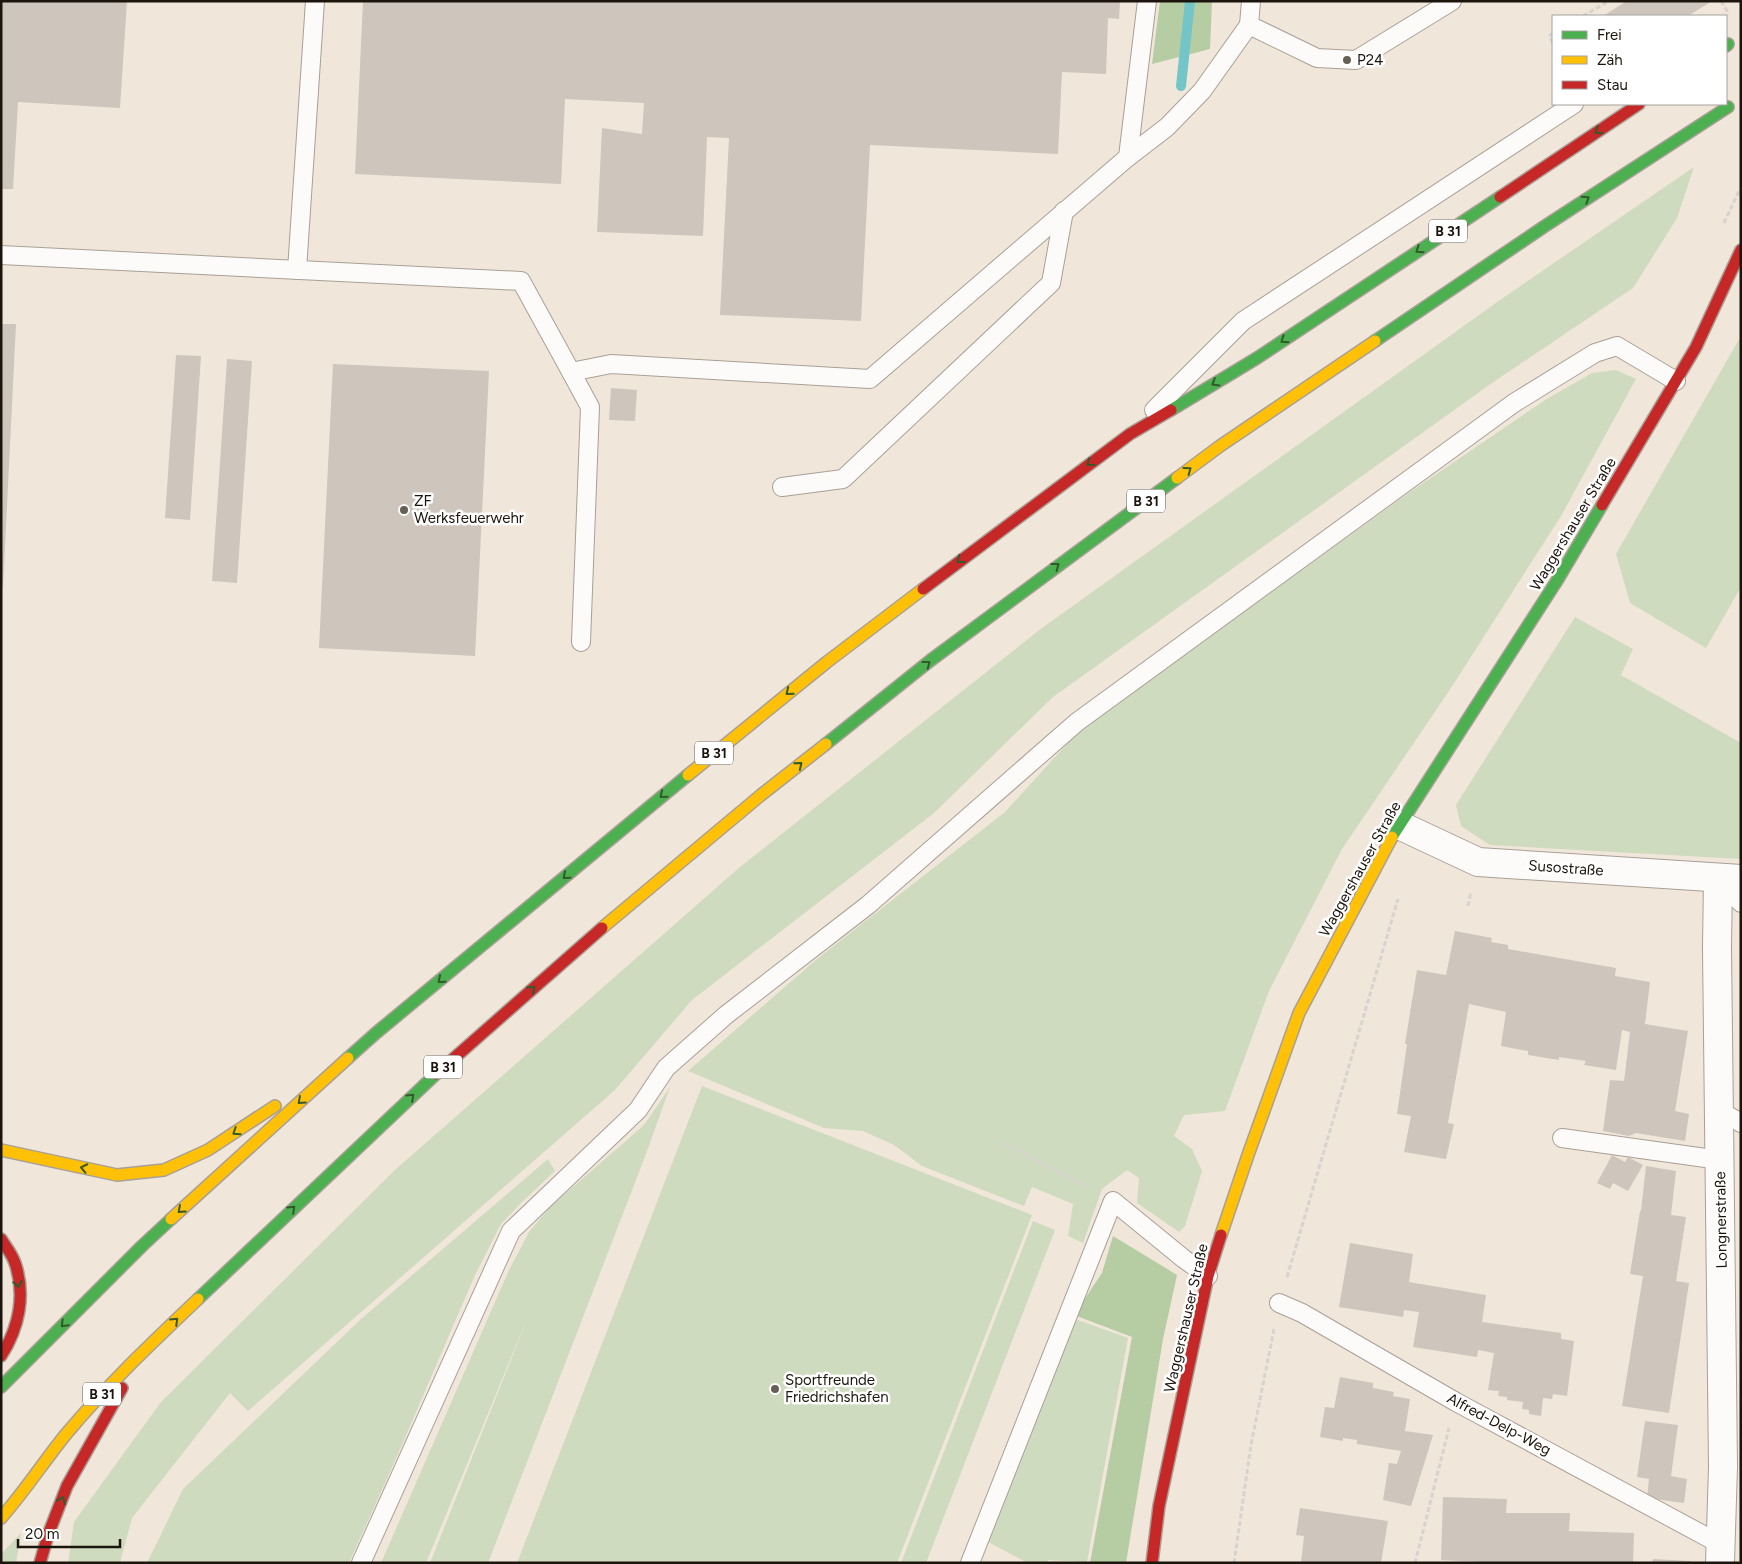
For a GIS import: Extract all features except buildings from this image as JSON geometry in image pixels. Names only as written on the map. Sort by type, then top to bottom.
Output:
[{"type":"main road","name":"B 31","points":[[1,1387],[142,1246],[376,1033],[733,737],[827,662],[972,550],[1130,434],[1257,358],[1637,105]]},
{"type":"main road","name":"B 31","points":[[1,1518],[18,1499],[66,1434],[140,1355],[275,1225],[452,1059],[617,916],[761,795],[932,660],[1220,446],[1529,236],[1728,107]]},
{"type":"main road","name":"Waggershauser Straße","points":[[1152,1563],[1158,1506],[1208,1276],[1248,1155],[1299,1013],[1399,825],[1558,579],[1696,347],[1741,250]]},
{"type":"main road","points":[[1,1150],[116,1175],[164,1170],[208,1150],[286,1098],[376,1033]]},
{"type":"main road","points":[[1,1239],[14,1262],[20,1296],[17,1326],[1,1356]]},
{"type":"main road","points":[[40,1563],[48,1535],[67,1486],[140,1355]]},
{"type":"street","name":"Susostraße","points":[[1399,825],[1478,862],[1730,879]]},
{"type":"street","name":"Longnerstraße","points":[[1720,1553],[1723,1467],[1720,1160],[1730,1117],[1717,948],[1730,879]]},
{"type":"lane","points":[[297,270],[315,1]]},
{"type":"lane","points":[[1128,157],[1147,1]]},
{"type":"lane","points":[[571,372],[611,364],[870,379],[1064,211],[1167,127],[1202,91],[1249,25],[1252,1]]},
{"type":"lane","points":[[1249,25],[1317,58],[1356,60],[1452,1]]},
{"type":"lane","points":[[1130,434],[1243,322],[1572,105]]},
{"type":"lane","points":[[782,487],[843,478],[1051,283],[1064,211]]},
{"type":"lane","points":[[1,255],[521,281],[590,406],[581,642]]},
{"type":"lane","points":[[361,1563],[511,1231],[638,1110],[666,1068],[726,1014],[868,905],[1077,722],[1514,402],[1596,353],[1617,346],[1676,381]]},
{"type":"lane","points":[[1730,879],[1741,903]]},
{"type":"lane","points":[[1562,1138],[1720,1160]]},
{"type":"lane","points":[[970,1563],[1112,1201],[1184,1260],[1208,1276]]},
{"type":"lane","name":"Alfred-Delp-Weg","points":[[1279,1303],[1302,1313],[1720,1553]]},
{"type":"path","points":[[1585,15],[1609,1]]},
{"type":"path","points":[[1234,1563],[1250,1445],[1279,1303],[1381,962],[1399,894]]},
{"type":"path","points":[[1003,1143],[1112,1201]]},
{"type":"path","points":[[1415,1563],[1456,1402]]},
{"type":"green space","points":[[1160,1],[1212,1],[1210,49],[1152,64]]},
{"type":"green space","points":[[1694,167],[1677,218],[1633,288],[1492,383],[1053,697],[934,813],[692,1000],[615,1090],[248,1411],[230,1393],[132,1518],[120,1563],[68,1563],[74,1522],[161,1402],[396,1169],[740,867],[1042,628],[1500,300]]},
{"type":"green space","points":[[1741,336],[1741,587],[1706,648],[1630,603],[1616,554]]},
{"type":"green space","points":[[1616,370],[1636,379],[1561,516],[1451,688],[1342,849],[1269,991],[1225,1111],[1184,1115],[1174,1136],[1192,1149],[1202,1171],[1185,1226],[1179,1232],[1137,1203],[1139,1178],[1127,1170],[1102,1189],[1083,1243],[1068,1236],[1073,1204],[1032,1187],[1024,1206],[922,1166],[894,1145],[863,1131],[824,1128],[688,1071],[817,959],[1005,812],[1076,734],[1410,492],[1545,400],[1592,373]]},
{"type":"green space","points":[[1575,617],[1633,649],[1621,675],[1741,743],[1741,859],[1490,845],[1461,826],[1456,805]]},
{"type":"green space","name":"Sportfreunde Friedrichshafen","points":[[702,1086],[1032,1215],[897,1563],[517,1563]]},
{"type":"green space","points":[[670,1087],[646,1154],[488,1563],[430,1563],[530,1312],[426,1563],[381,1563],[509,1270],[529,1232],[550,1207],[644,1125]]},
{"type":"green space","points":[[548,1159],[555,1171],[501,1224],[475,1275],[349,1563],[147,1563],[183,1489],[361,1319]]},
{"type":"green space","points":[[1033,1221],[1055,1230],[926,1563],[901,1563]]},
{"type":"green space","points":[[1113,1236],[1177,1275],[1163,1339],[1126,1563],[1090,1563],[1132,1337],[1074,1315],[1102,1273]]},
{"type":"green space","points":[[1075,1319],[1128,1338],[1087,1562],[1048,1560],[1047,1563],[1028,1563],[988,1542]]},
{"type":"green space","points":[[21,1533],[16,1563],[1,1563],[1,1554]]},
{"type":"waterway","points":[[1181,86],[1190,1]]},
{"type":"traffic: fast","points":[[1375,341],[1545,226],[1728,107]]},
{"type":"traffic: fast","points":[[1171,410],[1257,358],[1500,197]]},
{"type":"traffic: fast","points":[[826,744],[931,660],[1177,478]]},
{"type":"traffic: fast","points":[[1392,837],[1558,579],[1602,505]]},
{"type":"traffic: fast","points":[[348,1058],[688,775]]},
{"type":"traffic: fast","points":[[198,1299],[436,1074]]},
{"type":"traffic: fast","points":[[1,1387],[171,1219]]},
{"type":"traffic: slow","points":[[1177,478],[1220,446],[1375,341]]},
{"type":"traffic: slow","points":[[688,775],[827,662],[923,589]]},
{"type":"traffic: slow","points":[[602,928],[761,795],[826,744]]},
{"type":"traffic: slow","points":[[1221,1235],[1299,1013],[1392,837]]},
{"type":"traffic: slow","points":[[171,1219],[348,1058]]},
{"type":"traffic: slow","points":[[1,1150],[117,1175],[164,1170],[208,1150],[275,1106]]},
{"type":"traffic: slow","points":[[1,1518],[82,1415],[198,1299]]},
{"type":"traffic: jam","points":[[1500,197],[1638,105]]},
{"type":"traffic: jam","points":[[1602,505],[1696,347],[1741,250]]},
{"type":"traffic: jam","points":[[923,589],[1130,434],[1171,410]]},
{"type":"traffic: jam","points":[[436,1074],[602,928]]},
{"type":"traffic: jam","points":[[1152,1563],[1159,1506],[1208,1276],[1221,1235]]},
{"type":"traffic: jam","points":[[1,1239],[15,1263],[20,1287],[19,1311],[16,1323],[1,1356]]},
{"type":"traffic: jam","points":[[40,1563],[48,1535],[67,1486],[122,1388]]},
{"type":"place","name":"P24","points":[[1347,60]]},
{"type":"place","name":"ZF Werksfeuerwehr","points":[[404,510]]},
{"type":"place","name":"Sportfreunde Friedrichshafen","points":[[775,1389]]}]
